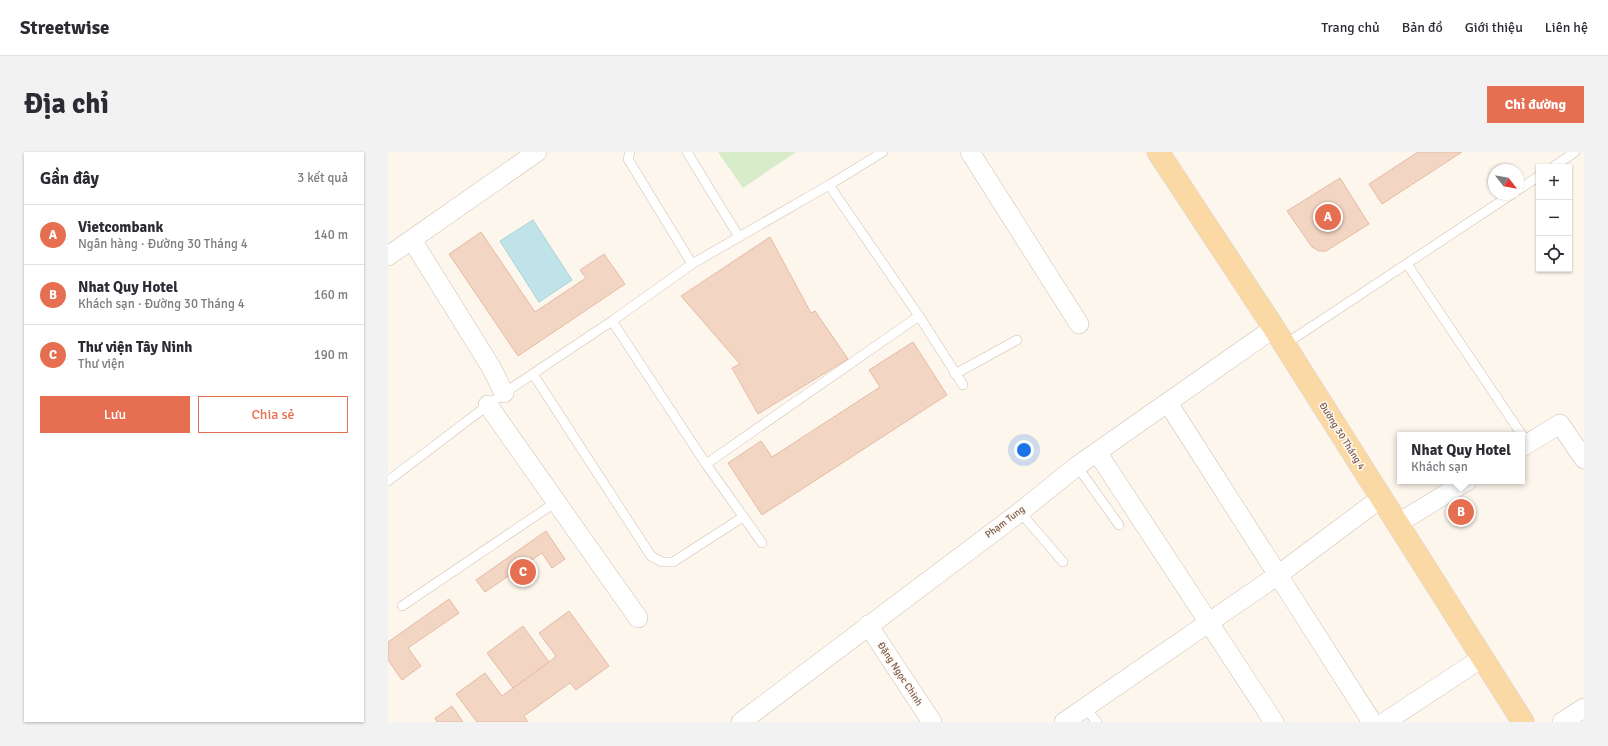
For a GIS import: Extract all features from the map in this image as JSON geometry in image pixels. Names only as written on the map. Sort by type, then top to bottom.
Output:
[{"type":"main road","name":"Đường 30 Tháng 4","points":[[1158,152],[1279,337],[1523,722]]},
{"type":"street","points":[[388,256],[537,152]]},
{"type":"street","points":[[970,152],[1079,324]]},
{"type":"street","points":[[412,240],[491,367],[504,393]]},
{"type":"street","name":"Phạm Tung","points":[[741,722],[1020,512],[1077,466],[1168,403],[1279,337]]},
{"type":"street","points":[[1168,403],[1372,722]]},
{"type":"street","points":[[488,405],[638,618]]},
{"type":"street","points":[[1525,439],[1560,424],[1584,459]]},
{"type":"street","points":[[1097,452],[1274,722]]},
{"type":"street","points":[[1397,524],[1462,484]]},
{"type":"street","points":[[1064,722],[1278,575],[1381,498]]},
{"type":"street","name":"Đặng Ngọc Chinh","points":[[868,625],[932,722]]},
{"type":"street","points":[[1385,722],[1482,658]]},
{"type":"street","points":[[1562,722],[1584,708]]},
{"type":"lane","points":[[630,152],[628,159],[692,264]]},
{"type":"lane","points":[[687,152],[739,237]]},
{"type":"lane","points":[[388,481],[504,393],[612,321],[692,264],[883,152]]},
{"type":"lane","points":[[1557,164],[1575,152]]},
{"type":"lane","points":[[1524,186],[1536,178]]},
{"type":"lane","points":[[829,185],[919,316],[963,385]]},
{"type":"lane","points":[[1279,337],[1407,264],[1503,200]]},
{"type":"lane","points":[[1407,264],[1518,432]]},
{"type":"lane","points":[[706,464],[919,316]]},
{"type":"lane","points":[[612,321],[706,464],[762,544]]},
{"type":"lane","points":[[955,374],[1017,340]]},
{"type":"lane","points":[[534,374],[652,556],[662,562],[673,562],[743,517]]},
{"type":"lane","points":[[1077,466],[1119,525]]},
{"type":"lane","points":[[402,606],[556,502]]},
{"type":"lane","points":[[1020,512],[1063,562]]},
{"type":"lane","points":[[1085,708],[1097,722]]},
{"type":"green space","points":[[718,152],[796,152],[743,188]]},
{"type":"water","points":[[533,220],[572,280],[539,302],[500,241]]},
{"type":"building","points":[[1418,152],[1462,152],[1382,204],[1369,184]]},
{"type":"building","points":[[1340,178],[1369,224],[1326,251],[1319,251],[1312,247],[1287,211]]},
{"type":"building","points":[[481,232],[535,312],[586,278],[580,270],[604,254],[625,284],[518,356],[449,254]]},
{"type":"building","points":[[770,237],[811,313],[815,311],[848,359],[758,414],[732,368],[740,364],[681,296]]},
{"type":"building","points":[[913,342],[947,395],[762,515],[728,463],[761,441],[772,457],[880,387],[869,370]]},
{"type":"building","points":[[546,531],[565,559],[552,568],[542,553],[485,592],[476,580]]},
{"type":"building","points":[[449,599],[459,613],[408,648],[421,666],[402,680],[388,660],[388,642]]},
{"type":"building","points":[[569,611],[609,666],[576,690],[570,683],[524,716],[528,722],[477,722],[456,694],[485,673],[502,696],[549,662],[556,656],[539,633]]},
{"type":"building","points":[[523,626],[549,662],[513,688],[487,653]]},
{"type":"building","points":[[452,706],[463,722],[437,722],[435,718]]},
{"type":"place","name":"Vietcombank","points":[[1328,217]]},
{"type":"place","name":"Nhat Quy Hotel","points":[[1461,512]]},
{"type":"place","name":"Thư viện Tây Ninh","points":[[523,572]]}]
